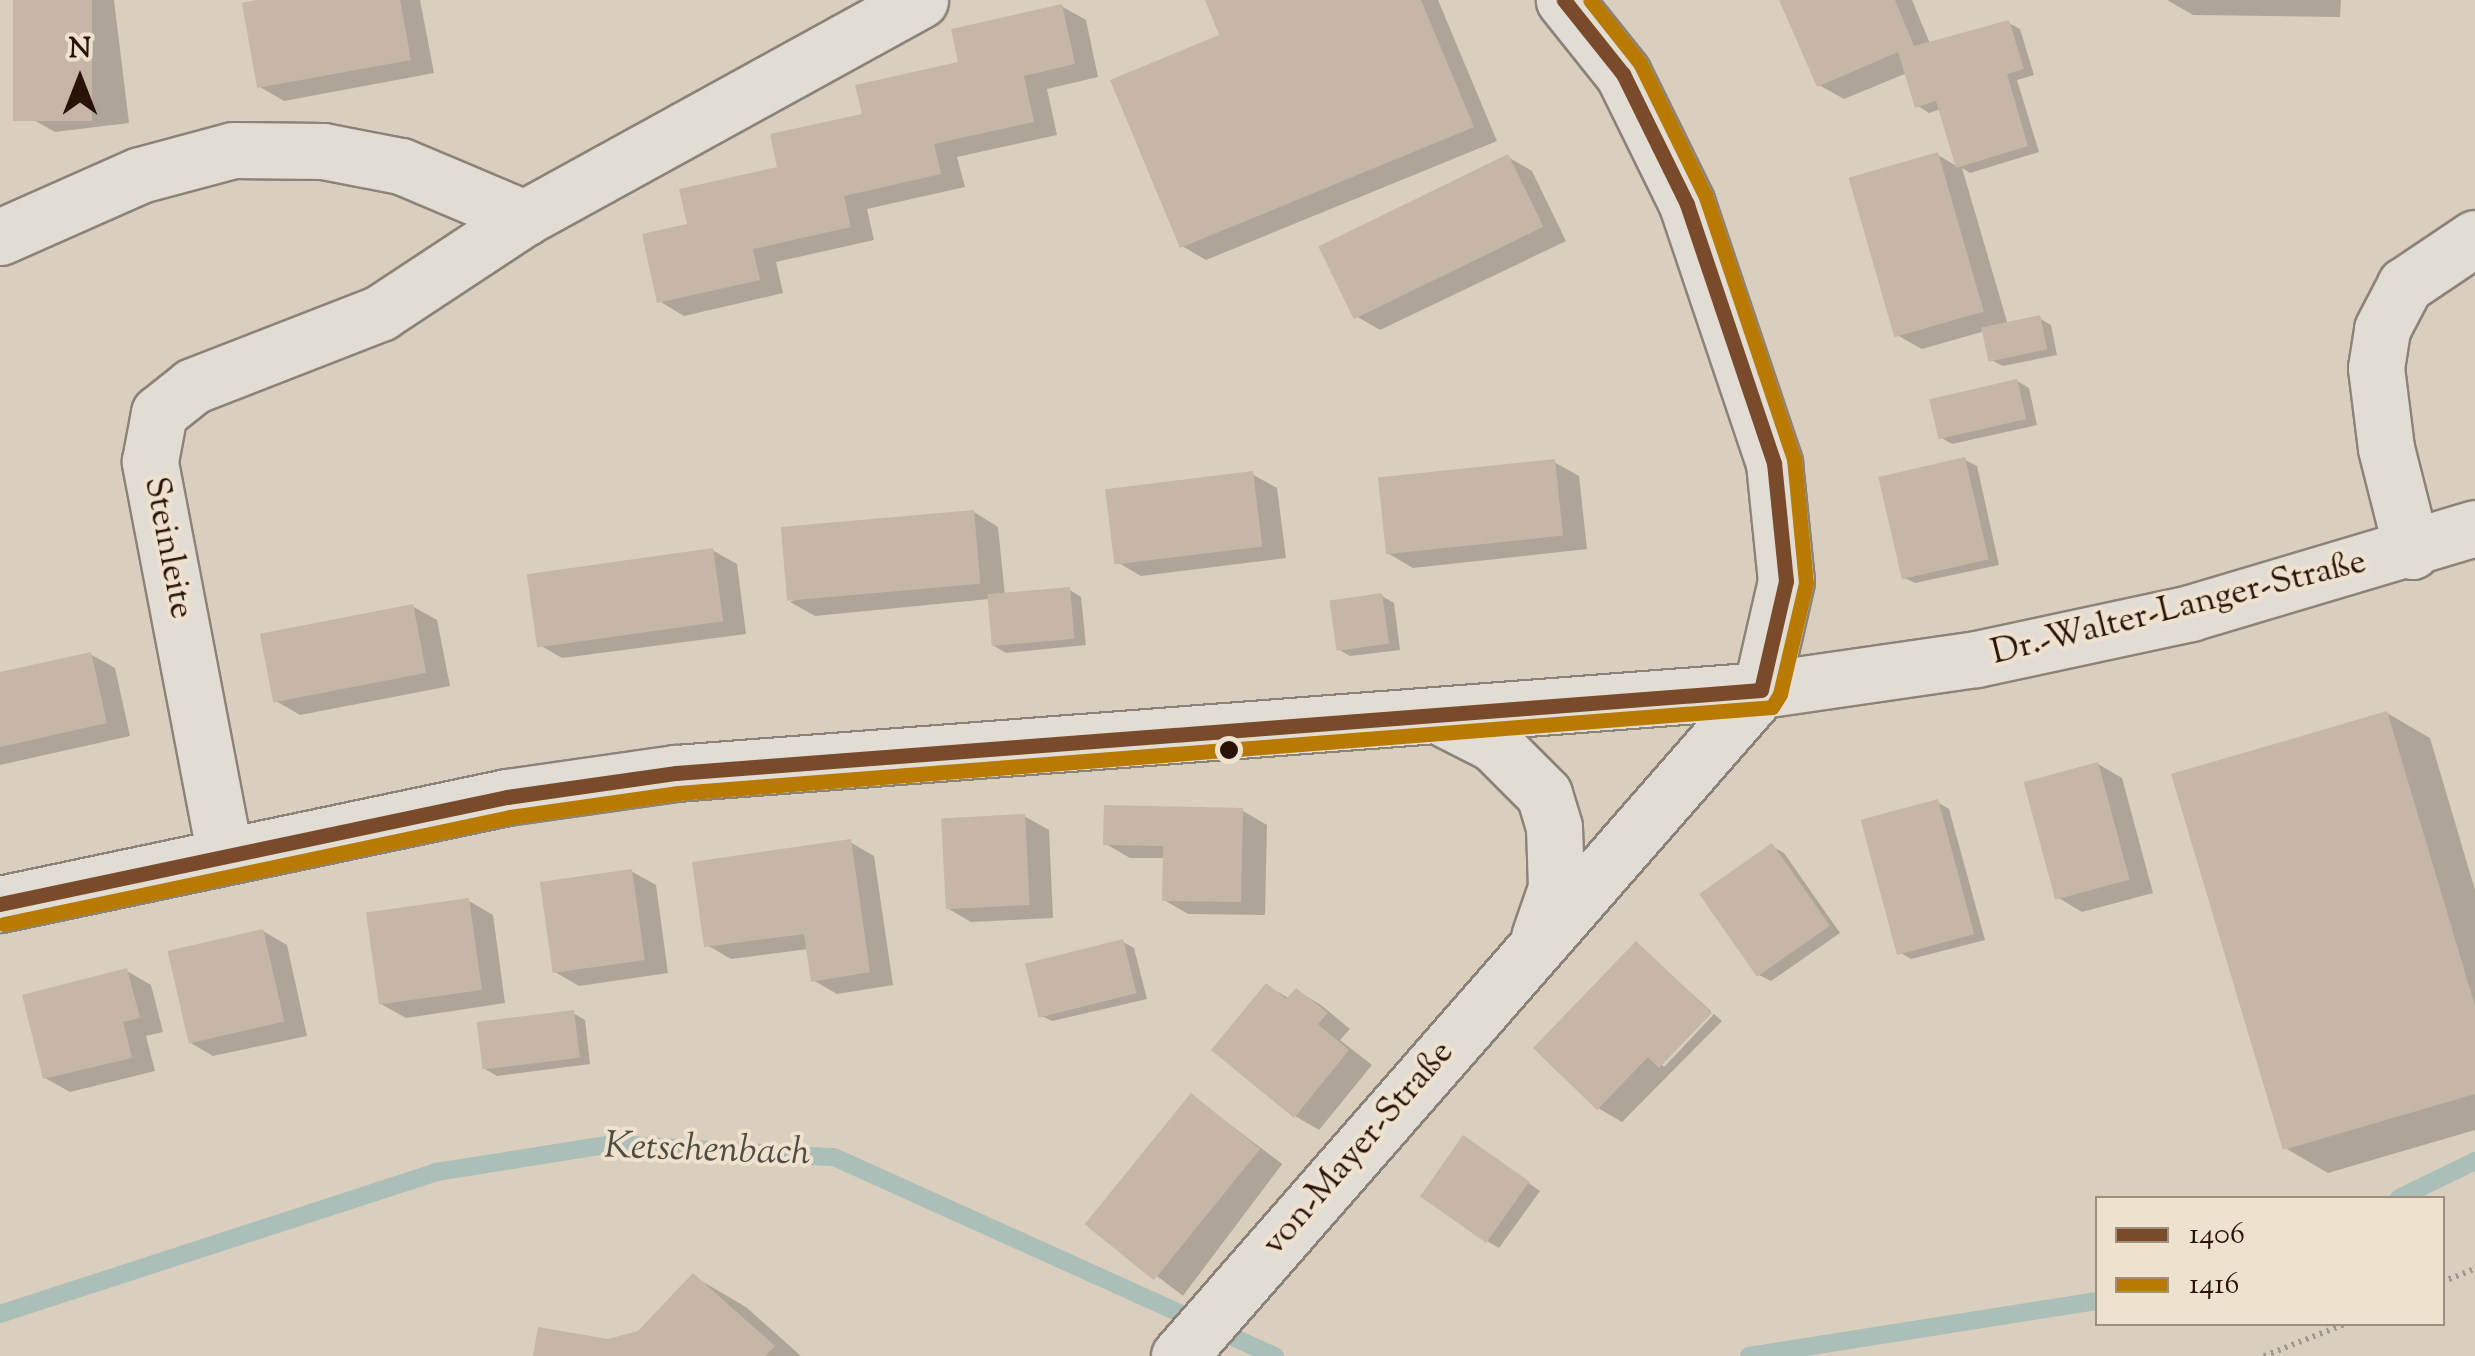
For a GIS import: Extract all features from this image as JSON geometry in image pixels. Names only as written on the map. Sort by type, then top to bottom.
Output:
[{"type":"street","name":"Steinleite","points":[[225,856],[150,461],[160,413],[193,386],[380,313],[524,218],[920,0]]},
{"type":"street","points":[[1564,0],[1624,74],[1687,204],[1774,463],[1786,581],[1761,690]]},
{"type":"street","points":[[0,237],[140,175],[232,150],[324,151],[400,166],[524,218]]},
{"type":"street","points":[[2412,551],[2386,448],[2376,368],[2382,328],[2406,285],[2475,238]]},
{"type":"street","name":"Dr.-Walter-Langer-Straße","points":[[0,904],[507,797],[676,773],[1761,690],[2082,639],[2412,551],[2475,528]]},
{"type":"street","name":"von-Mayer-Straße","points":[[1179,1356],[1761,690]]},
{"type":"street","name":"von-Mayer-Straße","points":[[1437,715],[1494,744],[1544,794],[1554,827],[1556,888],[1538,941]]},
{"type":"path","points":[[2445,1281],[2475,1269]]},
{"type":"path","points":[[2264,1356],[2341,1326]]},
{"type":"building","points":[[13,0],[92,0],[92,121],[13,121]]},
{"type":"building","points":[[400,0],[411,60],[257,88],[242,3]]},
{"type":"building","points":[[1205,0],[1421,0],[1474,127],[1180,248],[1110,80],[1219,35]]},
{"type":"building","points":[[1779,0],[1895,0],[1914,46],[2009,20],[2024,69],[2007,74],[2028,146],[1956,168],[1936,101],[1915,108],[1898,52],[1817,87]]},
{"type":"building","points":[[1062,4],[1075,64],[1024,76],[1034,122],[934,144],[941,174],[844,196],[851,227],[753,249],[760,280],[657,303],[642,234],[687,224],[679,189],[777,167],[770,134],[862,114],[855,85],[958,62],[951,29]]},
{"type":"building","points":[[1938,152],[1984,312],[1894,337],[1849,178]]},
{"type":"building","points":[[1508,154],[1544,227],[1354,319],[1318,246]]},
{"type":"building","points":[[2040,315],[2047,349],[1989,362],[1981,327]]},
{"type":"building","points":[[2017,379],[2026,419],[1939,439],[1929,399]]},
{"type":"building","points":[[1965,457],[1989,559],[1902,579],[1878,477]]},
{"type":"building","points":[[1555,459],[1563,536],[1386,554],[1378,478]]},
{"type":"building","points":[[1253,471],[1262,546],[1114,565],[1105,489]]},
{"type":"building","points":[[974,510],[980,584],[787,601],[781,527]]},
{"type":"building","points":[[713,548],[723,621],[537,647],[527,574]]},
{"type":"building","points":[[1070,587],[1075,639],[992,646],[987,594]]},
{"type":"building","points":[[1382,593],[1389,644],[1337,651],[1330,600]]},
{"type":"building","points":[[413,604],[426,673],[273,702],[260,634]]},
{"type":"building","points":[[91,652],[107,723],[0,747],[0,672]]},
{"type":"building","points":[[2387,711],[2475,1006],[2475,1094],[2283,1150],[2171,774]]},
{"type":"building","points":[[2098,762],[2130,880],[2055,900],[2024,782]]},
{"type":"building","points":[[1938,799],[1974,934],[1897,955],[1861,820]]},
{"type":"building","points":[[1104,805],[1243,808],[1241,902],[1162,901],[1163,846],[1103,845]]},
{"type":"building","points":[[1025,814],[1030,905],[946,909],[941,818]]},
{"type":"building","points":[[851,839],[870,972],[811,982],[804,934],[704,947],[692,862]]},
{"type":"building","points":[[1772,843],[1830,926],[1757,977],[1699,894]]},
{"type":"building","points":[[632,869],[645,960],[553,973],[540,882]]},
{"type":"building","points":[[469,898],[482,990],[379,1005],[366,912]]},
{"type":"building","points":[[263,929],[284,1022],[189,1044],[168,951]]},
{"type":"building","points":[[1123,939],[1137,993],[1039,1018],[1025,963]]},
{"type":"building","points":[[1636,941],[1712,1013],[1659,1068],[1648,1057],[1597,1110],[1533,1048]]},
{"type":"building","points":[[127,968],[140,1018],[123,1022],[132,1058],[43,1079],[22,995]]},
{"type":"building","points":[[1266,983],[1286,999],[1296,988],[1328,1013],[1318,1024],[1349,1050],[1294,1118],[1211,1050]]},
{"type":"building","points":[[574,1010],[580,1058],[483,1070],[477,1022]]},
{"type":"building","points":[[1191,1093],[1260,1149],[1154,1280],[1085,1224]]},
{"type":"building","points":[[1463,1135],[1529,1181],[1486,1243],[1420,1196]]},
{"type":"building","points":[[693,1273],[775,1346],[765,1356],[533,1356],[538,1327],[608,1339],[638,1331]]},
{"type":"waterway","name":"Ketschenbach","points":[[0,1314],[436,1172],[612,1144],[834,1157],[1275,1356]]},
{"type":"waterway","name":"Ketschenbach","points":[[2403,1196],[2475,1161]]},
{"type":"waterway","name":"Ketschenbach","points":[[1749,1356],[2095,1301]]},
{"type":"transit line","name":"1406","points":[[0,904],[507,797],[676,773],[1761,690],[1786,581],[1774,463],[1687,204],[1623,74],[1564,0]]},
{"type":"transit line","name":"1416","points":[[4,924],[510,817],[678,793],[1772,707],[1780,694],[1806,583],[1794,459],[1705,195],[1640,63],[1590,0]]}]
